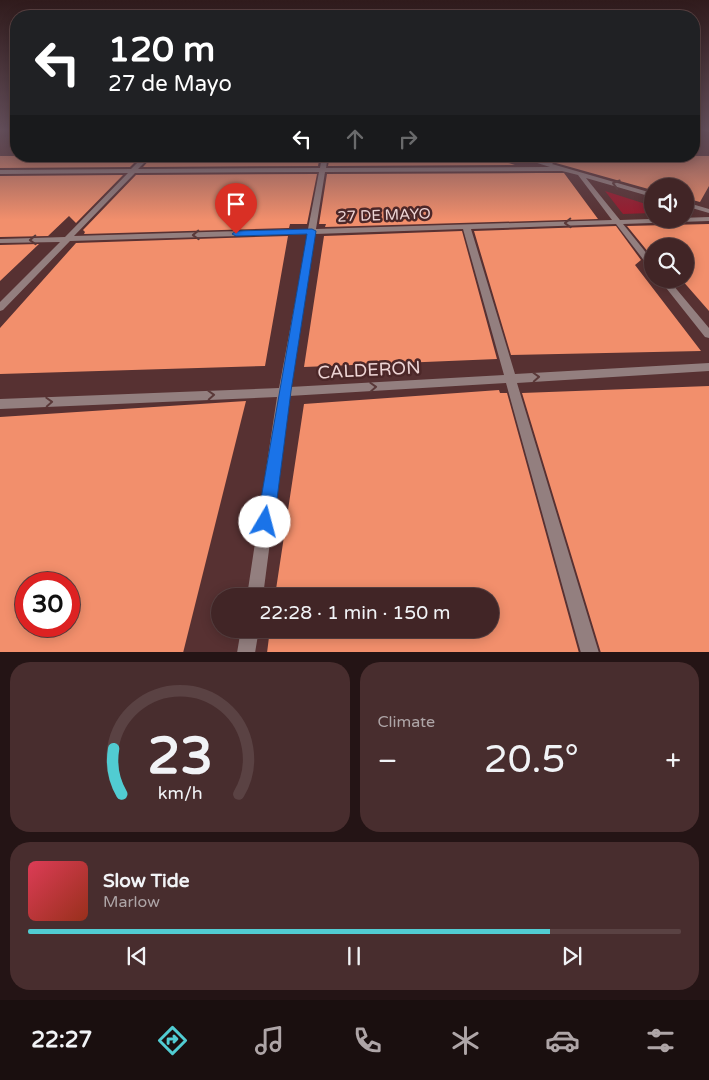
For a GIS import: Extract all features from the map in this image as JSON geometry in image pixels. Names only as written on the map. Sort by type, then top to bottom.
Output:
[{"type":"street","points":[[0,308],[142,162]]},
{"type":"street","points":[[256,588],[284,391],[324,162]]},
{"type":"street","points":[[540,162],[644,193]]},
{"type":"street","points":[[0,172],[565,170]]},
{"type":"street","points":[[580,174],[644,255]]},
{"type":"street","points":[[694,207],[709,212]]},
{"type":"street","name":"27 DE MAYO","points":[[0,241],[709,219]]},
{"type":"street","points":[[466,226],[590,652]]},
{"type":"street","points":[[670,288],[709,335]]},
{"type":"street","name":"CALDERON","points":[[0,404],[284,391],[709,367]]},
{"type":"street","points":[[246,652],[248,638]]},
{"type":"shaded area","points":[[605,191],[644,203],[644,213],[623,214]]},
{"type":"building","points":[[0,159],[10,159],[10,162],[135,162],[130,167],[0,168]]},
{"type":"building","points":[[700,159],[709,159],[709,186],[700,202],[694,200],[694,178],[644,178],[644,188],[556,163],[700,162]]},
{"type":"building","points":[[148,162],[319,162],[318,166],[143,167]]},
{"type":"building","points":[[329,162],[505,162],[515,165],[328,166]]},
{"type":"building","points":[[564,173],[598,219],[325,227],[326,224],[319,224],[327,174]]},
{"type":"building","points":[[317,174],[307,224],[290,224],[289,228],[84,234],[83,230],[136,175]]},
{"type":"building","points":[[123,175],[76,223],[69,216],[48,236],[0,237],[0,176]]},
{"type":"building","points":[[694,224],[709,224],[709,311],[689,288],[694,288],[694,238],[644,238],[644,247],[627,226],[694,228]]},
{"type":"building","points":[[616,226],[641,260],[635,265],[644,277],[644,288],[653,288],[701,351],[511,355],[474,231]]},
{"type":"building","points":[[462,231],[497,359],[304,367],[324,236]]},
{"type":"building","points":[[288,236],[265,366],[0,374],[0,328],[76,243]]},
{"type":"building","points":[[39,244],[0,281],[0,245]]},
{"type":"building","points":[[709,386],[709,652],[601,652],[522,393]]},
{"type":"building","points":[[499,390],[500,393],[507,393],[579,652],[267,652],[269,638],[499,638],[499,588],[276,588],[304,404]]},
{"type":"building","points":[[246,401],[183,652],[0,652],[0,417]]},
{"type":"route","points":[[236,234],[312,231],[284,391],[265,522]]}]
